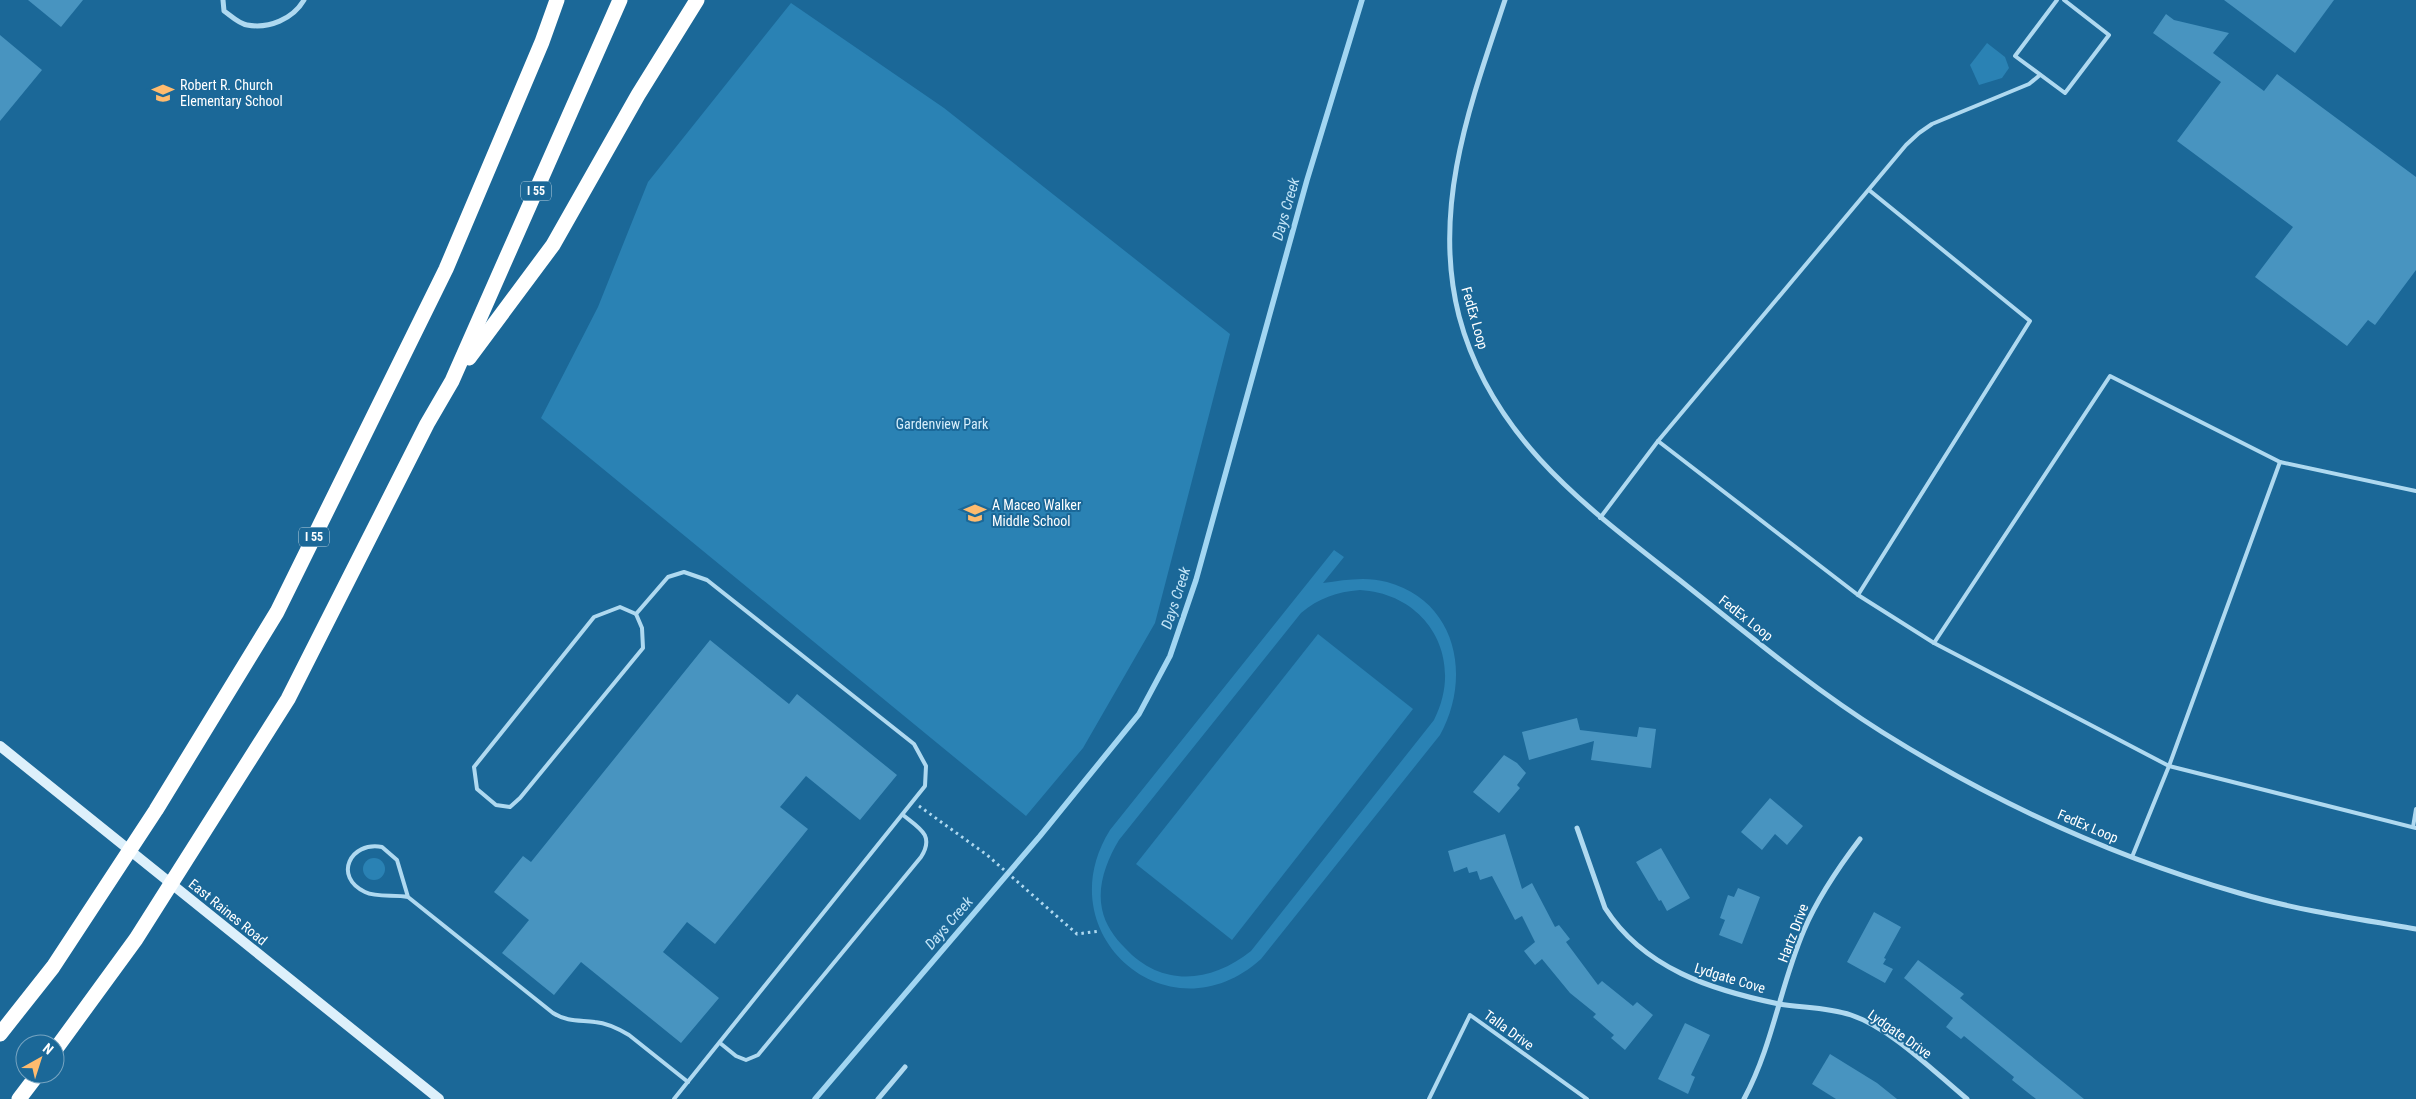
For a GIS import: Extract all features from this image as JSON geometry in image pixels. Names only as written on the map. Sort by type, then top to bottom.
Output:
[{"type":"highway","name":"I 55","points":[[0,1034],[58,959],[156,810],[277,612],[446,269],[557,0]]},
{"type":"highway","name":"I 55","points":[[65,1036],[136,939],[288,699],[427,424],[452,381],[620,0]]},
{"type":"highway","points":[[452,381],[553,244],[638,95],[697,0]]},
{"type":"highway","points":[[19,1099],[30,1084]]},
{"type":"main road","name":"East Raines Road","points":[[0,746],[439,1099]]},
{"type":"street","points":[[223,0],[224,11],[246,26],[276,24],[299,9],[304,0]]},
{"type":"street","name":"FedEx Loop","points":[[1506,0],[1472,101],[1456,160],[1450,199],[1449,228],[1454,285],[1459,314],[1470,349],[1501,409],[1525,444],[1556,478],[1600,518],[1802,678],[1881,731],[1981,790],[2132,856],[2241,894],[2289,906],[2416,929]]},
{"type":"street","name":"Lydgate Cove","points":[[1578,828],[1605,908],[1638,948],[1673,970],[1712,987],[1780,1004]]},
{"type":"street","name":"Hartz Drive","points":[[1744,1099],[1768,1045],[1797,948],[1813,909],[1860,840]]},
{"type":"street","name":"Lydgate Drive","points":[[1780,1004],[1831,1010],[1867,1022],[1903,1047],[1967,1099]]},
{"type":"street","points":[[878,1099],[905,1067]]},
{"type":"lane","points":[[2057,0],[2015,56],[2064,93],[2109,34],[2064,0]]},
{"type":"lane","points":[[1600,518],[1658,441],[1919,132],[2028,84],[2040,75]]},
{"type":"lane","points":[[1858,595],[2030,321],[1869,190]]},
{"type":"lane","points":[[1934,643],[2110,376],[2280,462],[2416,491]]},
{"type":"lane","points":[[1658,441],[1858,595],[1934,643],[2169,766],[2414,827],[2416,809]]},
{"type":"lane","points":[[2132,856],[2169,766],[2280,462]]},
{"type":"lane","points":[[636,614],[668,577],[684,572],[706,580],[914,744],[926,766],[925,786],[913,802],[674,1099]]},
{"type":"lane","points":[[620,607],[636,614],[642,628],[642,648],[520,798],[510,806],[496,806],[477,789],[474,768],[594,617],[620,607]]},
{"type":"lane","points":[[720,1043],[736,1056],[746,1060],[758,1055],[922,857],[927,849],[928,840],[924,832],[903,815]]},
{"type":"lane","points":[[408,897],[397,860],[392,853],[382,846],[374,845],[358,850],[348,869],[350,881],[367,893],[408,897],[553,1013],[575,1022],[595,1022],[618,1029],[629,1035],[688,1082]]},
{"type":"lane","name":"Talla Drive","points":[[1429,1099],[1470,1015],[1587,1099]]},
{"type":"path","points":[[913,802],[987,855],[1077,934],[1100,930]]},
{"type":"green space","name":"Gardenview Park","points":[[791,3],[944,108],[1230,334],[1155,623],[1083,748],[1026,816],[541,418],[598,307],[648,182]]},
{"type":"green space","points":[[1987,43],[2005,57],[2009,68],[2002,78],[1979,85],[1970,65]]},
{"type":"green space","points":[[1334,550],[1344,557],[1323,583],[1363,579],[1387,582],[1411,592],[1429,606],[1443,623],[1452,644],[1456,666],[1455,689],[1450,713],[1440,735],[1261,959],[1225,982],[1189,988],[1156,982],[1127,965],[1105,938],[1093,906],[1094,869],[1110,830]],"holes":[[[1360,590],[1384,594],[1405,603],[1421,617],[1434,634],[1442,653],[1445,675],[1443,697],[1434,720],[1251,951],[1236,962],[1220,970],[1203,975],[1171,975],[1155,970],[1139,961],[1114,935],[1105,920],[1102,909],[1101,891],[1104,873],[1119,840],[1301,613],[1314,603],[1343,592]]]},
{"type":"green space","points":[[1318,634],[1413,709],[1232,940],[1136,864]]},
{"type":"green space","points":[[374,858],[382,861],[385,869],[382,877],[374,880],[366,877],[363,869],[366,861]]},
{"type":"building","points":[[28,0],[83,0],[61,27]]},
{"type":"building","points":[[2224,0],[2334,0],[2295,53]]},
{"type":"building","points":[[2166,14],[2174,20],[2229,33],[2213,53],[2264,91],[2277,74],[2416,177],[2416,270],[2375,325],[2368,320],[2347,346],[2255,277],[2293,227],[2177,141],[2221,82],[2153,33]]},
{"type":"building","points":[[0,35],[42,70],[0,121]]},
{"type":"building","points":[[710,640],[789,704],[797,694],[897,775],[860,820],[806,776],[780,807],[808,829],[715,944],[687,922],[663,952],[719,998],[681,1043],[581,962],[554,995],[502,953],[529,920],[494,892],[523,856],[531,862]]},
{"type":"building","points":[[1577,718],[1580,730],[1637,737],[1639,727],[1656,729],[1651,768],[1591,760],[1594,741],[1529,760],[1522,732]]},
{"type":"building","points":[[1504,755],[1517,763],[1526,773],[1517,785],[1520,788],[1499,813],[1473,792]]},
{"type":"building","points":[[1770,798],[1803,826],[1787,845],[1775,834],[1762,850],[1741,832]]},
{"type":"building","points":[[1505,834],[1522,889],[1532,883],[1555,927],[1559,925],[1570,939],[1566,942],[1598,985],[1602,981],[1633,1006],[1637,1002],[1653,1015],[1625,1050],[1611,1038],[1614,1035],[1593,1017],[1596,1014],[1570,993],[1542,959],[1535,965],[1524,951],[1535,942],[1522,916],[1515,920],[1492,876],[1480,880],[1477,871],[1469,873],[1467,867],[1454,872],[1448,851]]},
{"type":"building","points":[[1661,848],[1690,898],[1667,911],[1636,862]]},
{"type":"building","points":[[1738,888],[1760,897],[1742,944],[1719,935],[1725,920],[1720,918],[1728,895],[1734,897]]},
{"type":"building","points":[[1874,912],[1901,927],[1884,958],[1886,959],[1883,964],[1893,969],[1885,983],[1847,962]]},
{"type":"building","points":[[1918,960],[1964,994],[1960,998],[2084,1099],[2036,1099],[2012,1080],[2014,1077],[1964,1036],[1961,1039],[1946,1027],[1953,1018],[1904,978]]},
{"type":"building","points":[[1685,1023],[1710,1035],[1691,1075],[1695,1077],[1688,1094],[1658,1079]]},
{"type":"building","points":[[1830,1054],[1877,1083],[1897,1099],[1836,1099],[1812,1084]]},
{"type":"waterway","name":"Days Creek","points":[[815,1099],[1040,836],[1139,714],[1170,656],[1196,580],[1307,180],[1362,0]]},
{"type":"place","name":"Robert R. Church Elementary School","points":[[163,93]]},
{"type":"place","name":"A Maceo Walker Middle School","points":[[975,513]]}]
